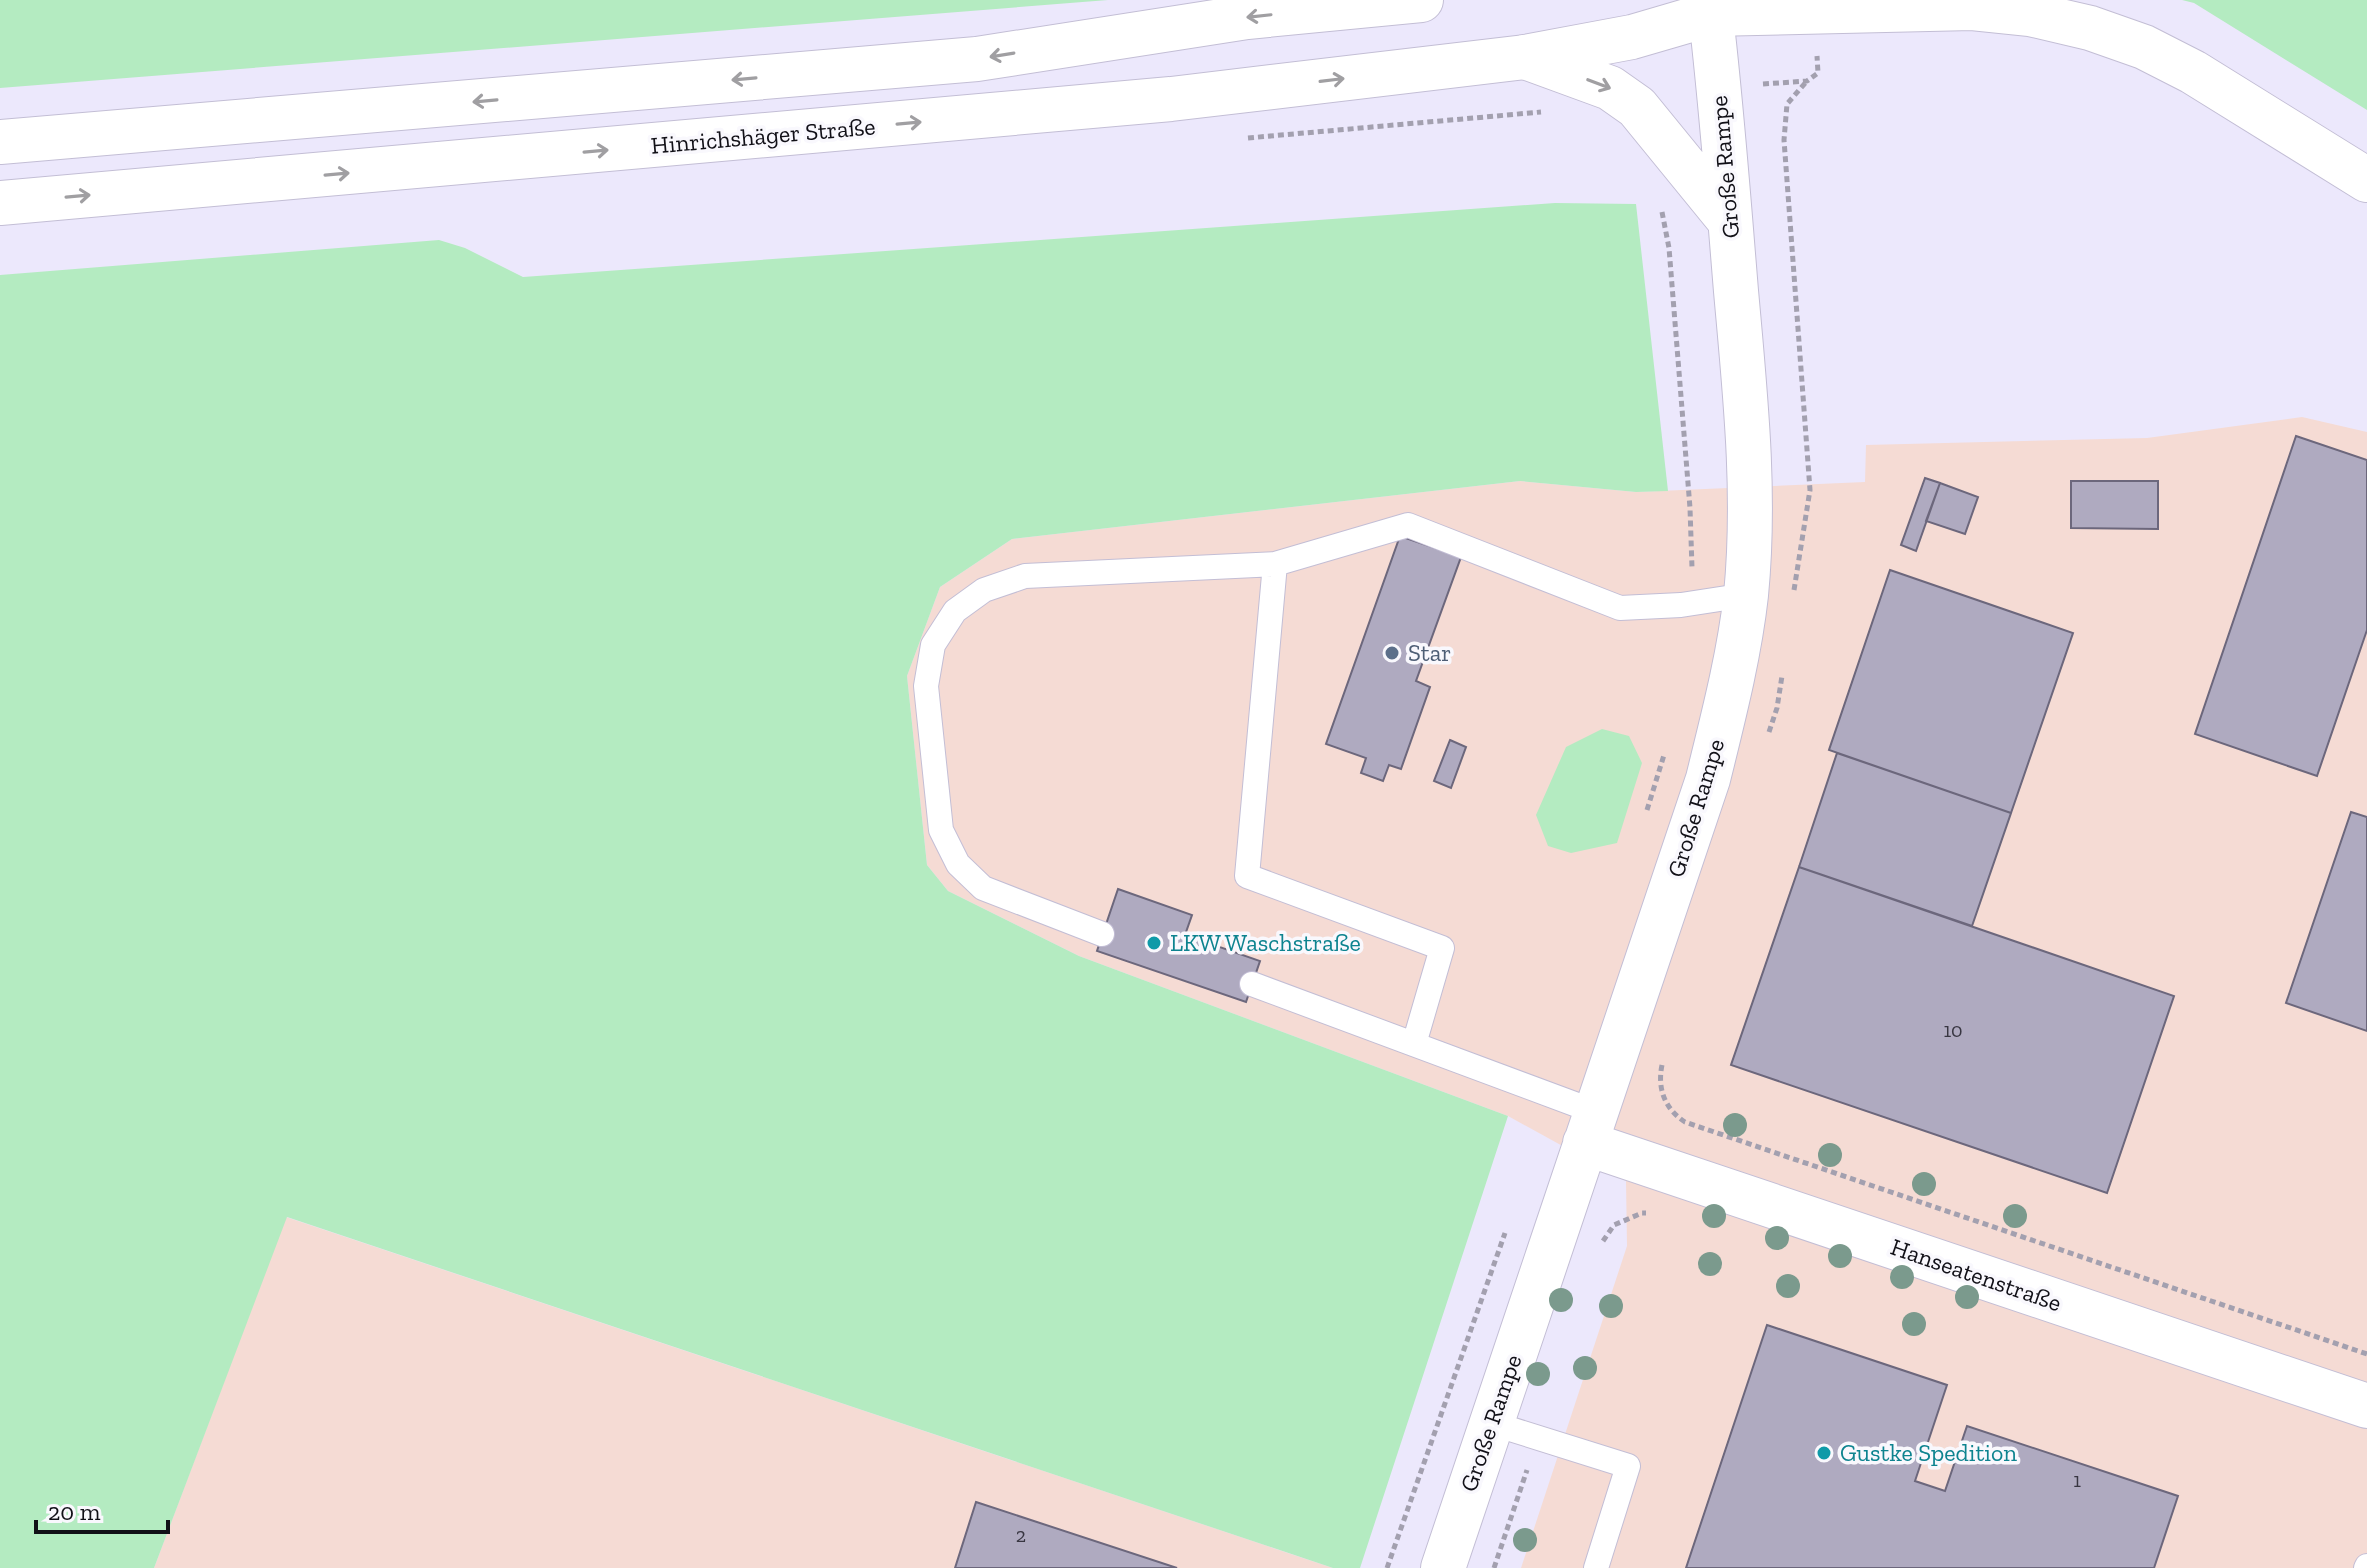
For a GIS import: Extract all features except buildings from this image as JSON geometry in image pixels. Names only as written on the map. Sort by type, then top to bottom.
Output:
[{"type":"main road","points":[[0,142],[977,59],[1247,17],[1421,0]]},
{"type":"main road","name":"Hinrichshäger Straße","points":[[1659,0],[1710,7],[1972,8],[2030,14],[2090,28],[2144,47],[2193,72],[2367,180]]},
{"type":"main road","name":"Hinrichshäger Straße","points":[[0,203],[1171,99],[1525,57],[1632,37],[1710,7]]},
{"type":"main road","name":"Große Rampe","points":[[1443,1568],[1708,779],[1735,669],[1746,595],[1750,525],[1749,463],[1710,7]]},
{"type":"main road","name":"Hinrichshäger Straße","points":[[1525,57],[1610,88],[1637,107],[1730,221]]},
{"type":"main road","name":"Hanseatenstraße","points":[[1590,1128],[2367,1406]]},
{"type":"lane","points":[[1102,934],[983,888],[958,864],[941,830],[926,686],[933,645],[955,611],[984,590],[1025,576],[1275,564],[1408,525],[1620,608],[1693,604],[1746,595]]},
{"type":"lane","points":[[1275,564],[1247,876],[1442,948],[1414,1044]]},
{"type":"lane","points":[[1252,984],[1414,1044],[1590,1128]]},
{"type":"lane","points":[[1491,1423],[1628,1466],[1596,1568]]},
{"type":"path","points":[[1657,200],[1663,212],[1669,248],[1690,508],[1693,604]]},
{"type":"path","points":[[1643,820],[1667,746]]},
{"type":"path","points":[[1660,1075],[1663,1096],[1673,1114],[1685,1122],[2367,1354]]},
{"type":"path","points":[[1614,1225],[1642,1213]]},
{"type":"path","points":[[1387,1568],[1508,1223]]},
{"type":"shaded area","points":[[2302,417],[2367,432],[2367,1568],[1521,1568],[1627,1246],[1626,1181],[1508,1116],[1079,956],[948,891],[927,865],[907,676],[940,587],[1012,539],[1520,481],[1636,492],[1865,482],[1866,445],[2147,438]]},
{"type":"shaded area","points":[[286,1217],[1333,1568],[154,1568]]},
{"type":"green space","points":[[0,0],[1108,0],[0,88]]},
{"type":"green space","points":[[2182,0],[2367,0],[2367,110],[2194,3]]},
{"type":"green space","points":[[1555,203],[1636,204],[1668,491],[1636,492],[1520,481],[1012,539],[940,587],[907,676],[927,865],[948,891],[1079,956],[1508,1116],[1360,1568],[1333,1568],[287,1217],[154,1568],[0,1568],[0,275],[439,240],[465,248],[523,277]]},
{"type":"green space","points":[[1602,729],[1629,736],[1642,763],[1617,843],[1571,853],[1548,846],[1536,815],[1566,747]]},
{"type":"place","name":"Star","points":[[1392,653]]},
{"type":"place","name":"LKW Waschstraße","points":[[1154,943]]},
{"type":"place","name":"Gustke Spedition","points":[[1824,1453]]}]
